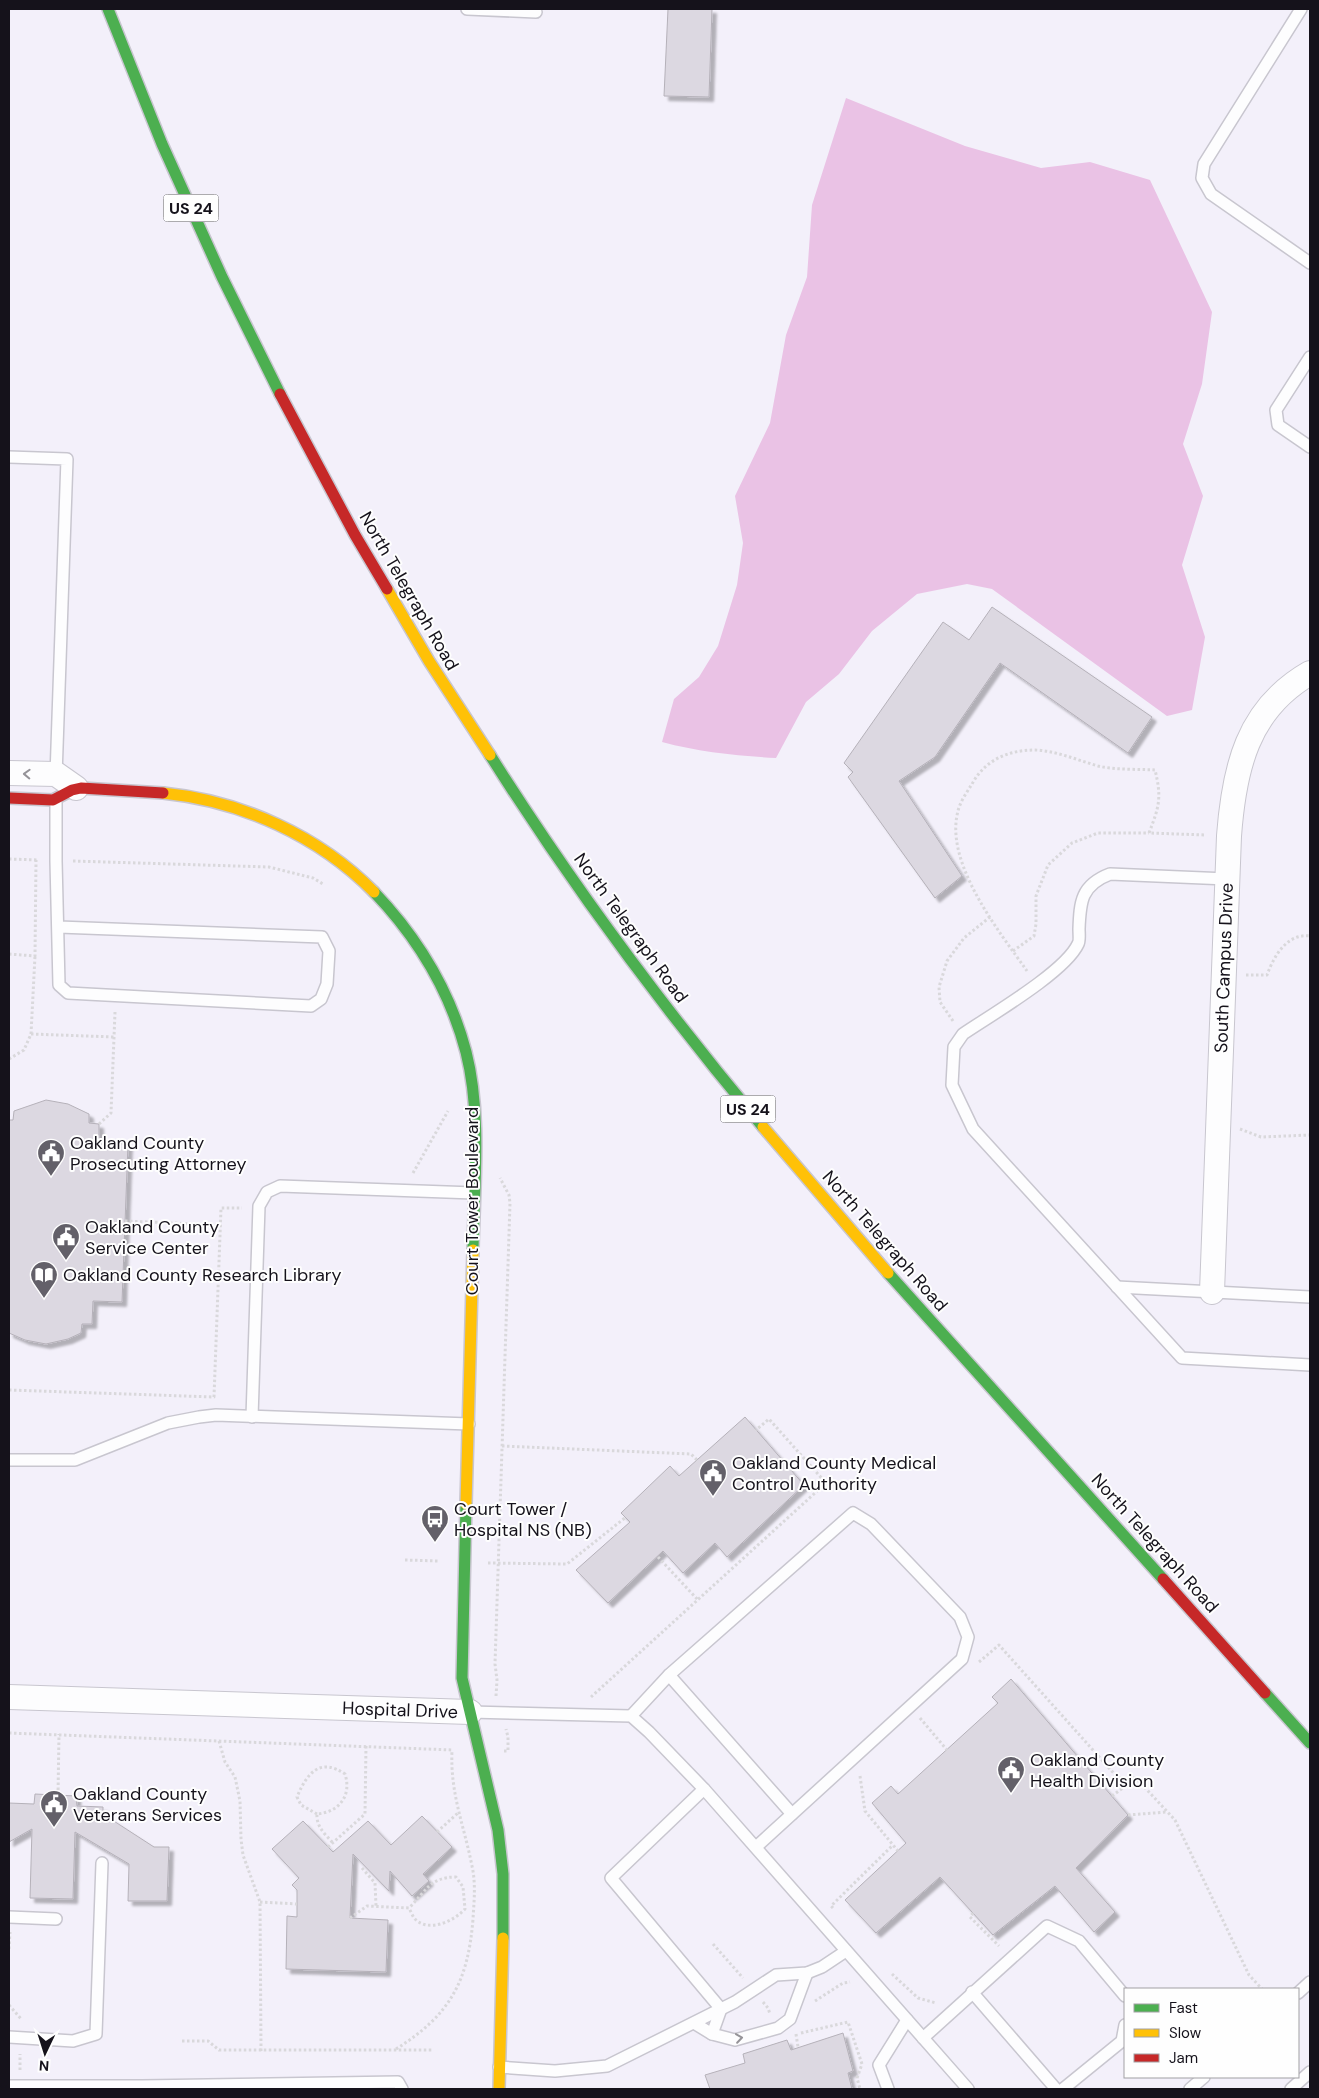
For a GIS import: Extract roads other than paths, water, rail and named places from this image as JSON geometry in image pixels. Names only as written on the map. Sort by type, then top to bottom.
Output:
[{"type":"main road","name":"North Telegraph Road","points":[[108,9],[150,115],[215,260],[326,483],[371,563],[456,705],[568,873],[678,1022],[778,1144],[894,1278],[1310,1742]]},
{"type":"main road","name":"Court Tower Boulevard","points":[[9,798],[66,794],[180,795],[219,802],[257,814],[294,831],[312,842],[346,866],[378,894],[428,960],[445,991],[466,1052],[473,1106],[476,1194],[462,1678],[470,1712]]},
{"type":"main road","name":"Hospital Drive","points":[[470,1712],[498,1830],[504,1874],[498,2089]]},
{"type":"street","name":"South Campus Drive","points":[[1212,1292],[1229,836],[1235,784],[1242,755],[1248,740],[1265,712],[1282,694],[1310,673]]},
{"type":"street","points":[[9,773],[56,774],[66,794]]},
{"type":"street","name":"Hospital Drive","points":[[9,1697],[470,1712]]},
{"type":"lane","points":[[467,9],[536,12]]},
{"type":"lane","points":[[1301,9],[1204,164],[1202,178],[1212,194],[1310,263]]},
{"type":"lane","points":[[1310,357],[1276,410],[1278,425],[1310,447]]},
{"type":"lane","points":[[9,457],[67,460],[56,774]]},
{"type":"lane","points":[[59,927],[322,936],[329,951],[327,984],[321,999],[312,1006],[68,994],[59,985],[56,861],[66,794]]},
{"type":"lane","points":[[1228,879],[1110,874],[1098,878],[1088,887],[1083,896],[1080,908],[1078,944],[1058,969],[963,1034],[954,1047],[952,1085],[973,1129],[1182,1358],[1310,1365]]},
{"type":"lane","points":[[252,1417],[259,1206],[267,1192],[280,1186],[476,1194]]},
{"type":"lane","points":[[1117,1287],[1310,1297]]},
{"type":"lane","points":[[9,1460],[62,1462],[75,1460],[87,1457],[151,1429],[183,1419],[216,1415],[469,1424]]},
{"type":"lane","points":[[631,1716],[669,1675],[852,1513],[870,1524],[960,1617],[968,1637],[962,1660],[756,1847]]},
{"type":"lane","points":[[669,1675],[792,1814]]},
{"type":"lane","points":[[470,1712],[631,1716],[649,1732],[756,1847],[968,2089]]},
{"type":"lane","points":[[704,1790],[611,1878],[721,2009]]},
{"type":"lane","points":[[9,2037],[73,2041],[96,2034],[102,1864]]},
{"type":"lane","points":[[9,1917],[56,1919]]},
{"type":"lane","points":[[923,2038],[1047,1926],[1079,1940],[1124,1995]]},
{"type":"lane","points":[[500,2067],[555,2071],[607,2066],[721,2009],[776,1976],[807,1974],[822,1967],[846,1951]]},
{"type":"lane","points":[[694,2023],[712,2034],[735,2040],[778,2028],[790,2019],[807,1974]]},
{"type":"lane","points":[[1299,1992],[1310,1982]]},
{"type":"lane","points":[[972,1992],[1056,2089]]},
{"type":"lane","points":[[712,2034],[721,2009]]},
{"type":"lane","points":[[888,2089],[879,2065],[907,2020]]},
{"type":"lane","points":[[1063,2089],[1122,2042],[1124,2031]]},
{"type":"lane","points":[[1291,2089],[1310,2072]]},
{"type":"lane","points":[[1190,2089],[1203,2078]]},
{"type":"lane","points":[[9,2086],[142,2088],[398,2082],[402,2089]]},
{"type":"place","name":"Oakland County Prosecuting Attorney","points":[[51,1177]]},
{"type":"place","name":"Oakland County Service Center","points":[[66,1261]]},
{"type":"place","name":"Oakland County Research Library","points":[[44,1299]]},
{"type":"place","name":"Oakland County Medical Control Authority","points":[[713,1497]]},
{"type":"place","name":"Court Tower / Hospital NS (NB)","points":[[435,1543]]},
{"type":"place","name":"Oakland County Health Division","points":[[1011,1794]]},
{"type":"place","name":"Oakland County Veterans Services","points":[[54,1828]]}]
